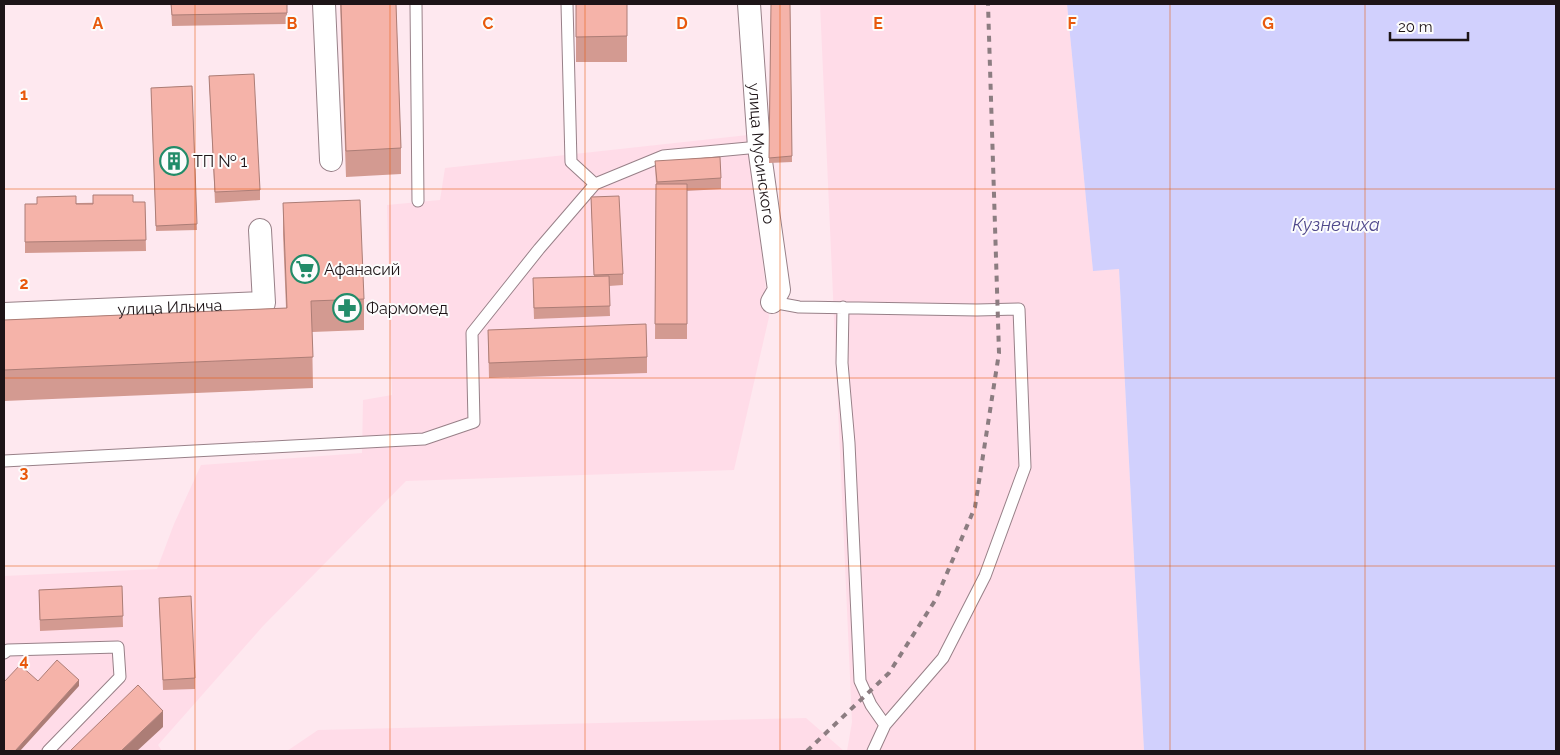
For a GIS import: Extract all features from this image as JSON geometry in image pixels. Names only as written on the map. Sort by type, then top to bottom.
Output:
[{"type":"street","points":[[324,4],[331,160]]},
{"type":"street","name":"улица Мусинского","points":[[749,4],[759,147],[779,290],[772,302]]},
{"type":"street","name":"улица Ильича","points":[[4,314],[264,303],[260,230]]},
{"type":"lane","points":[[416,4],[418,201]]},
{"type":"lane","points":[[567,4],[571,162],[595,184]]},
{"type":"lane","points":[[4,461],[424,439],[474,422],[472,333],[539,248],[595,184],[663,156],[759,147]]},
{"type":"lane","points":[[772,302],[799,307],[1019,309],[1024,467],[985,576],[943,658],[885,725],[873,751]]},
{"type":"lane","points":[[842,307],[842,363],[849,443],[860,681],[871,704],[885,725]]},
{"type":"lane","points":[[4,653],[8,650],[118,647],[120,677],[48,751]]},
{"type":"shaded area","points":[[820,4],[1067,4],[1093,270],[1119,269],[1144,751],[847,751],[852,722]]},
{"type":"shaded area","points":[[748,135],[769,317],[734,470],[406,481],[263,626],[158,745],[162,751],[4,751],[4,576],[157,569],[174,524],[201,465],[362,453],[363,400],[392,395],[387,205],[440,200],[445,168]]},
{"type":"shaded area","points":[[806,718],[844,751],[287,751],[318,730]]},
{"type":"water","name":"Кузнечиха","points":[[1067,4],[1556,4],[1556,751],[1144,751],[1119,269],[1093,271]]},
{"type":"building","points":[[171,4],[287,4],[287,13],[172,15]]},
{"type":"building","points":[[341,4],[396,4],[401,148],[346,151]]},
{"type":"building","points":[[576,4],[627,4],[627,36],[576,37]]},
{"type":"building","points":[[771,4],[790,4],[792,156],[769,158]]},
{"type":"building","points":[[254,74],[260,190],[215,192],[209,76]]},
{"type":"building","name":"ТП № 1","points":[[192,86],[197,224],[156,226],[151,88]]},
{"type":"building","points":[[720,157],[721,178],[657,182],[655,161]]},
{"type":"building","points":[[656,184],[687,184],[687,324],[655,324]]},
{"type":"building","points":[[93,195],[133,195],[133,202],[145,202],[146,240],[25,242],[25,204],[37,204],[37,197],[76,196],[76,204],[93,204]]},
{"type":"building","points":[[619,196],[623,274],[594,275],[591,197]]},
{"type":"building","points":[[360,200],[364,299],[311,301],[313,357],[4,370],[4,320],[287,308],[283,203]]},
{"type":"building","points":[[609,276],[610,306],[534,308],[533,278]]},
{"type":"building","points":[[646,324],[647,357],[489,363],[488,330]]},
{"type":"building","points":[[122,586],[123,616],[40,620],[39,590]]},
{"type":"building","points":[[191,596],[195,678],[163,680],[159,598]]},
{"type":"building","points":[[57,660],[79,680],[15,751],[4,751],[4,682],[20,665],[38,681]]},
{"type":"building","points":[[138,685],[163,711],[121,751],[70,751]]},
{"type":"railway","points":[[807,751],[889,673],[936,599],[975,507],[999,353],[988,4]]},
{"type":"place","name":"ТП № 1","points":[[174,161]]},
{"type":"place","name":"Афанасий","points":[[305,269]]},
{"type":"place","name":"Фармомед","points":[[347,308]]}]
